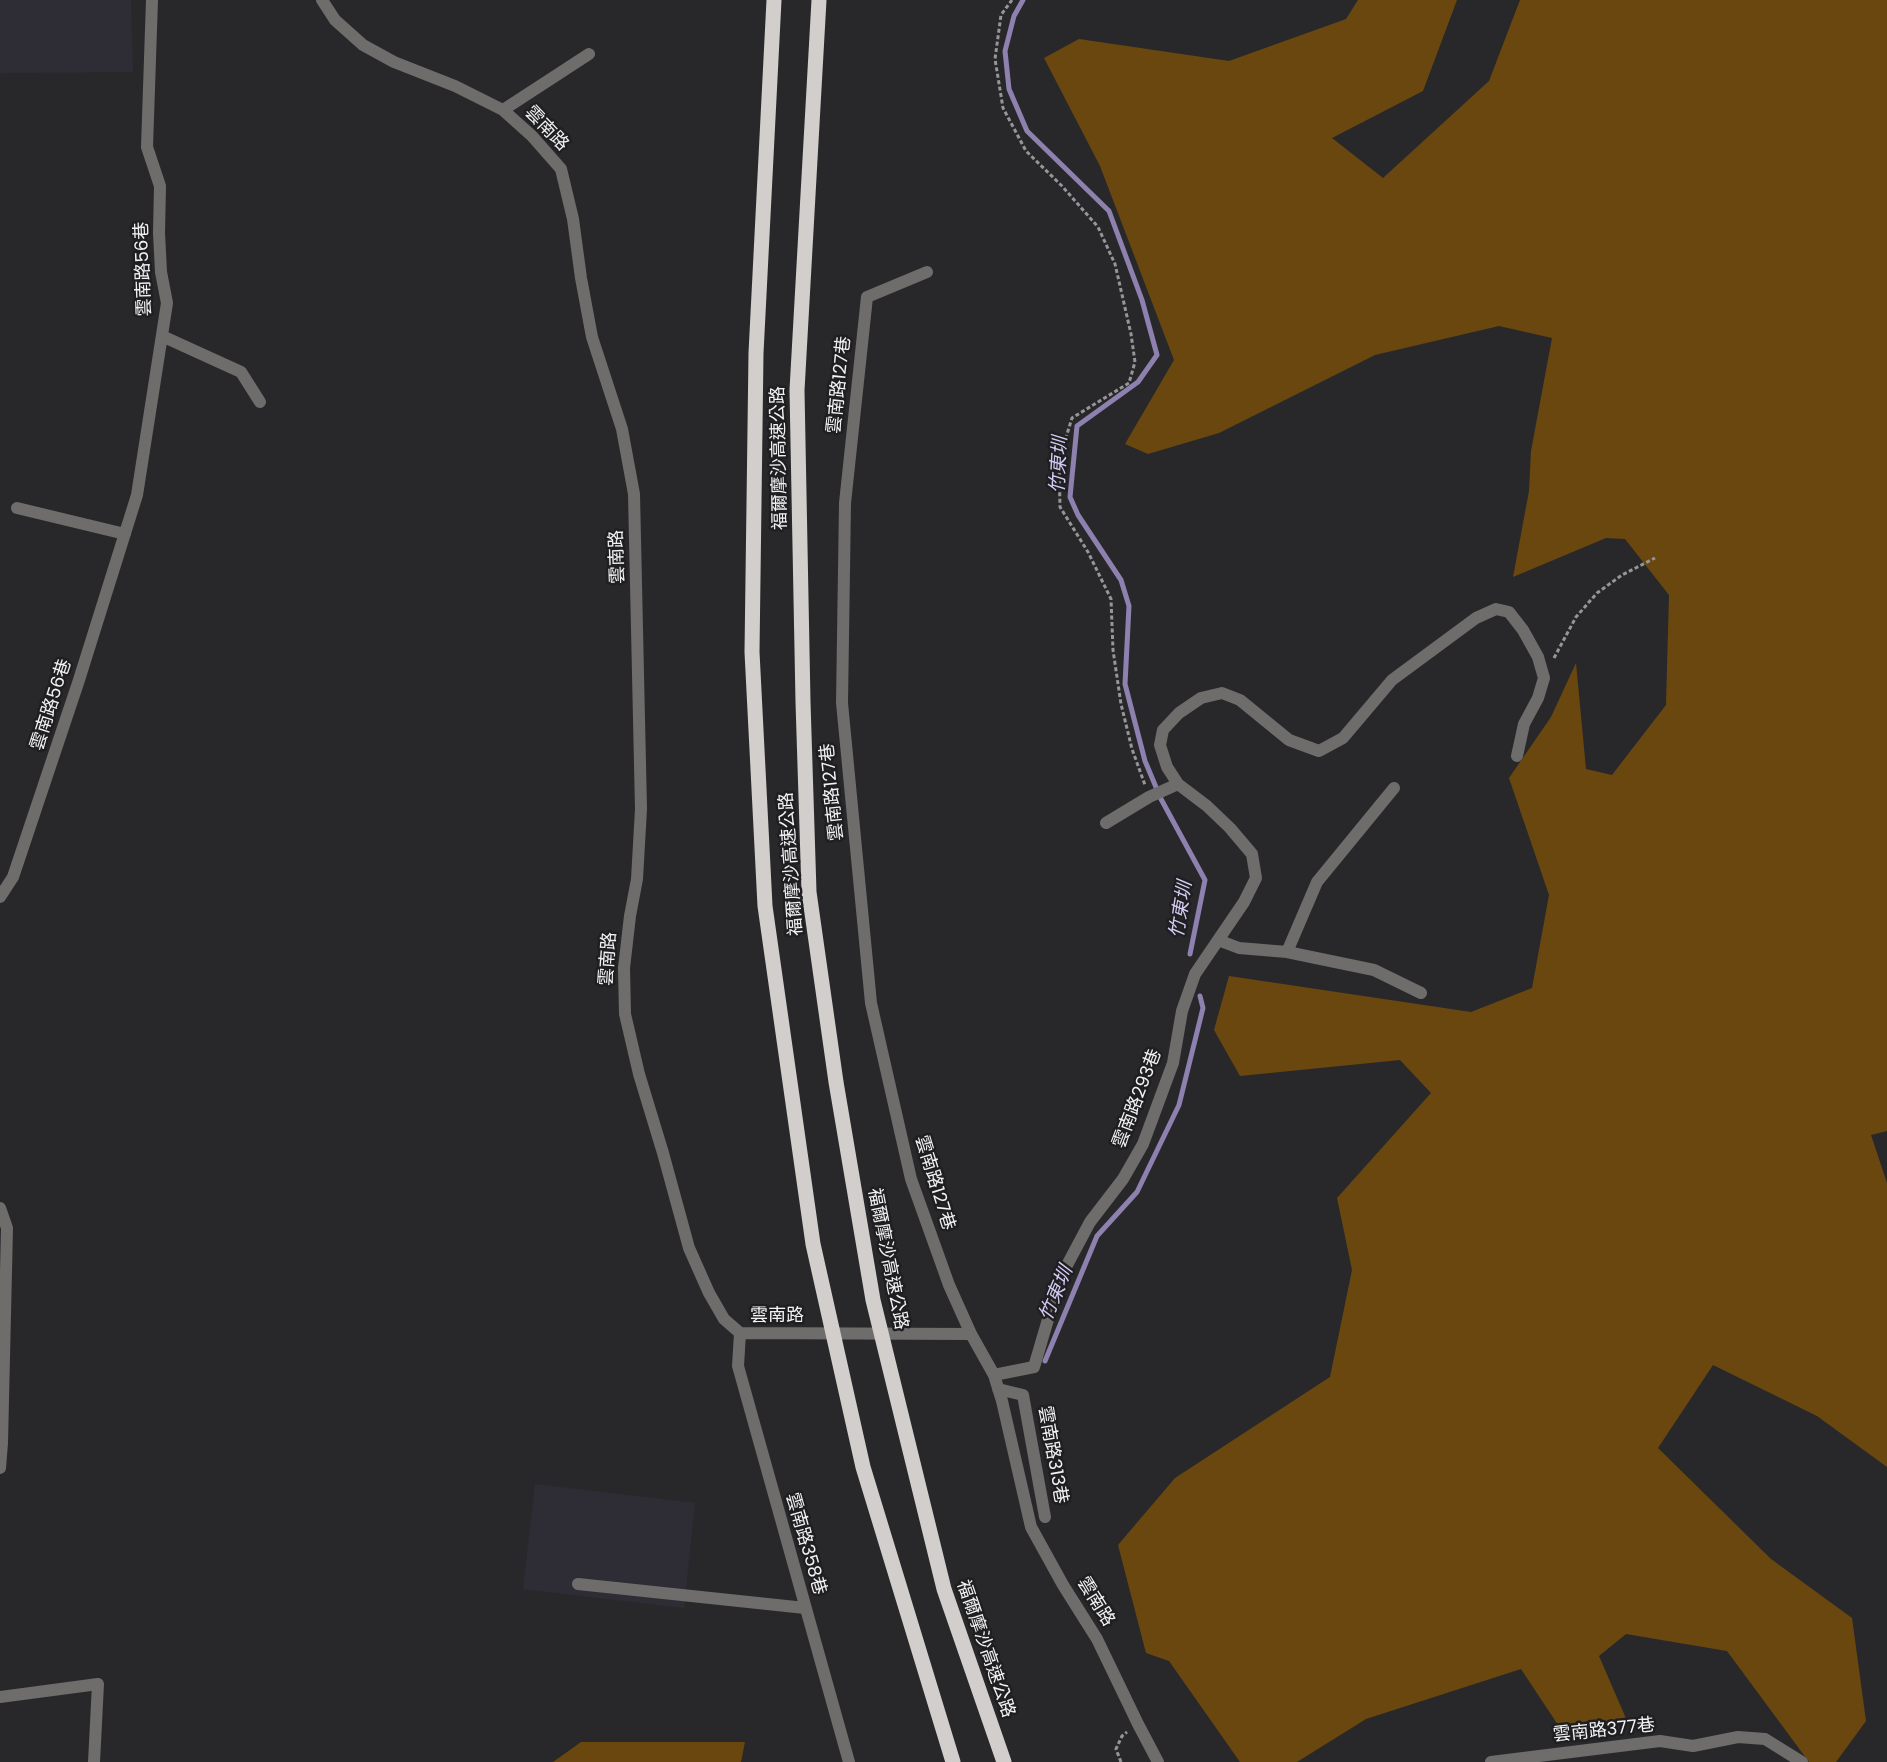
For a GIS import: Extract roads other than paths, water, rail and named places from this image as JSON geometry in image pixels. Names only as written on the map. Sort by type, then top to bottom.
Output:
[{"type":"highway","name":"福爾摩沙高速公路","points":[[774,0],[756,354],[752,652],[765,906],[815,1254],[864,1468],[953,1762]]},
{"type":"highway","name":"福爾摩沙高速公路","points":[[819,0],[797,390],[802,692],[809,892],[836,1082],[873,1300],[944,1590],[1004,1762]]},
{"type":"street","name":"雲南路56巷","points":[[0,896],[4,885],[13,877],[79,680],[137,496],[167,303],[161,272],[159,233],[160,186],[147,147],[152,0]]},
{"type":"street","name":"雲南路","points":[[322,0],[335,20],[362,45],[394,62],[455,86],[503,110],[532,136],[561,168],[573,219],[592,337],[622,429],[634,494],[641,809],[637,879],[630,916],[624,968],[625,1014],[639,1074],[663,1152],[689,1248],[709,1293],[724,1319],[740,1333],[971,1334],[994,1375],[1032,1527],[1046,1556],[1098,1639],[1158,1762]]},
{"type":"street","points":[[503,110],[589,54]]},
{"type":"street","name":"雲南路127巷","points":[[927,272],[867,297],[845,503],[842,703],[871,1002],[911,1179],[949,1285],[971,1334]]},
{"type":"street","points":[[162,336],[241,372],[260,402]]},
{"type":"street","points":[[17,508],[125,534]]},
{"type":"street","points":[[1106,822],[1149,797],[1178,784],[1167,767],[1160,746],[1163,730],[1179,713],[1201,698],[1222,693],[1240,700],[1289,740],[1319,751],[1343,738],[1392,680],[1476,618],[1496,609],[1509,612],[1523,630],[1538,657],[1544,678],[1538,698],[1524,724],[1517,756]]},
{"type":"street","name":"雲南路293巷","points":[[994,1375],[1034,1367],[1066,1268],[1090,1222],[1123,1179],[1143,1144],[1173,1063],[1182,1011],[1195,974],[1244,902],[1256,878],[1252,854],[1230,828],[1178,784]]},
{"type":"street","points":[[1287,952],[1317,882],[1394,788]]},
{"type":"street","points":[[1218,940],[1239,948],[1287,952],[1374,970],[1421,993]]},
{"type":"street","points":[[0,1208],[7,1228],[0,1468]]},
{"type":"street","name":"雲南路358巷","points":[[740,1333],[738,1366],[849,1762]]},
{"type":"street","name":"雲南路313巷","points":[[998,1389],[1023,1395],[1045,1517]]},
{"type":"street","points":[[578,1584],[805,1608]]},
{"type":"street","points":[[0,1697],[98,1684],[94,1762]]},
{"type":"street","name":"雲南路377巷","points":[[1491,1762],[1660,1741],[1693,1746],[1738,1737],[1765,1738],[1802,1762]]},
{"type":"waterway","name":"竹東圳","points":[[1023,0],[1014,16],[1005,51],[1009,89],[1027,131],[1109,211],[1142,300],[1157,355],[1138,382],[1077,426],[1070,497],[1078,515],[1121,580],[1129,606],[1125,684],[1145,761],[1161,799],[1205,880],[1190,954]]},
{"type":"waterway","name":"竹東圳","points":[[1045,1361],[1097,1236],[1137,1192],[1179,1105],[1203,1008],[1200,996]]}]
